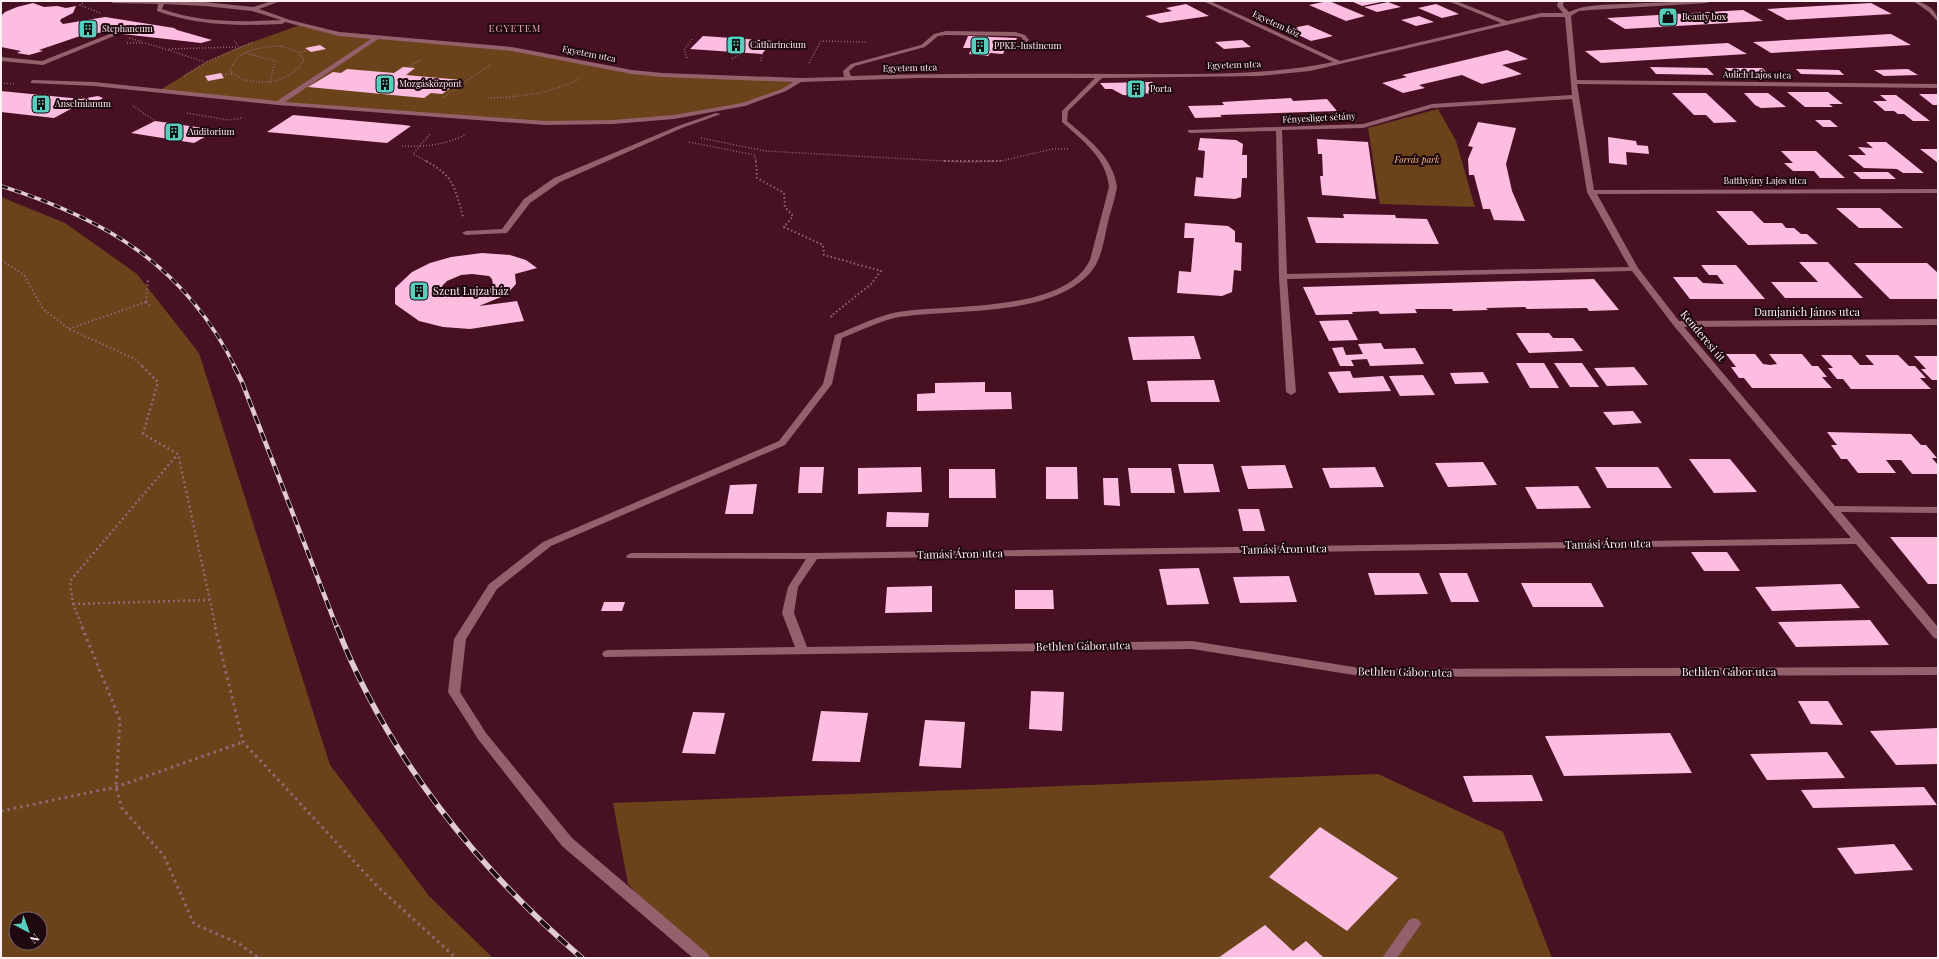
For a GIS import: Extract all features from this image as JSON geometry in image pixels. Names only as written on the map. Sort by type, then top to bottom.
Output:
[{"type":"street","name":"Egyetem utca","points":[[113,1],[162,2],[253,9],[288,21],[339,34],[512,49],[632,72],[662,75],[800,80],[918,76],[1167,76],[1259,74],[1310,69],[1339,63],[1541,15],[1568,15],[1578,10],[1591,8],[1707,1]]},
{"type":"street","points":[[253,9],[278,1]]},
{"type":"street","name":"Egyetem köz","points":[[1206,1],[1339,63]]},
{"type":"street","points":[[1451,1],[1506,23]]},
{"type":"street","name":"Kenderesi út","points":[[1561,1],[1560,6],[1568,15],[1569,42],[1576,97],[1591,192],[1634,269],[1677,324],[1834,509],[1938,635]]},
{"type":"street","points":[[1583,1],[1591,8]]},
{"type":"street","points":[[1916,1],[1931,11],[1938,20]]},
{"type":"street","points":[[162,2],[159,10],[184,19],[205,23],[238,24],[288,21]]},
{"type":"street","points":[[848,78],[846,71],[853,65],[923,46],[936,35],[957,32],[1016,34],[1023,36],[1026,40],[1021,46]]},
{"type":"street","points":[[1,59],[43,63],[109,37]]},
{"type":"street","points":[[278,103],[377,38]]},
{"type":"street","points":[[702,958],[567,842],[482,736],[454,692],[460,639],[493,588],[547,544],[782,443],[827,384],[838,337],[896,315],[1000,307],[1044,297],[1072,285],[1088,271],[1097,253],[1113,188],[1111,171],[1104,159],[1064,121],[1066,111],[1100,76]]},
{"type":"street","points":[[466,234],[504,231],[527,202],[557,180],[669,132],[784,90],[800,80]]},
{"type":"street","points":[[33,82],[94,84],[278,103],[545,123],[613,122],[674,117],[743,104]]},
{"type":"street","name":"Aulich Lajos utca","points":[[1575,82],[1938,86]]},
{"type":"street","name":"Fényesliget sétány","points":[[1291,392],[1284,277],[1279,129],[1363,126],[1432,106],[1576,97]]},
{"type":"street","points":[[1190,131],[1279,129]]},
{"type":"street","name":"Batthyány Lajos utca","points":[[1591,192],[1938,191]]},
{"type":"street","points":[[1284,277],[1634,269]]},
{"type":"street","name":"Damjanich János utca","points":[[1677,324],[1938,322]]},
{"type":"street","points":[[1834,509],[1938,510]]},
{"type":"street","name":"Tamási Áron utca","points":[[631,556],[814,556],[1859,541]]},
{"type":"street","points":[[802,650],[788,613],[793,587],[814,556]]},
{"type":"street","name":"Bethlen Gábor utca","points":[[608,654],[1192,645],[1366,673],[1938,671]]},
{"type":"street","points":[[1389,958],[1414,924]]},
{"type":"path","points":[[109,37],[110,41],[124,43],[146,43],[206,62]]},
{"type":"path","points":[[160,90],[206,62],[257,40]]},
{"type":"path","points":[[800,80],[821,41]]},
{"type":"path","points":[[280,46],[301,52],[305,56],[306,61],[302,67],[288,76],[270,82],[246,81],[240,80],[230,68],[233,60],[246,53],[258,48],[280,46]]},
{"type":"path","points":[[167,49],[239,47]]},
{"type":"path","points":[[420,113],[512,49]]},
{"type":"path","points":[[301,52],[308,50]]},
{"type":"path","points":[[246,53],[275,61],[270,82],[266,90],[248,100]]},
{"type":"path","points":[[222,76],[233,73]]},
{"type":"path","points":[[488,98],[513,97],[556,89],[570,85],[581,78]]},
{"type":"path","points":[[445,116],[413,154],[441,169],[454,185],[460,201],[466,234]]},
{"type":"path","points":[[402,146],[432,147],[456,140],[473,131],[486,118]]},
{"type":"path","points":[[669,132],[765,151],[788,153],[962,162],[1001,160],[1052,149],[1070,149],[1104,159]]},
{"type":"path","points":[[659,137],[755,155],[757,178],[784,192],[785,207],[793,216],[784,227],[823,245],[824,255],[881,271],[871,284],[831,316],[852,332]]},
{"type":"path","points":[[1,260],[24,275],[42,309],[69,329],[135,359],[158,382],[143,434],[178,454],[209,600],[243,742],[377,886],[456,958]]},
{"type":"path","points":[[148,278],[146,302],[150,306]]},
{"type":"path","points":[[69,329],[146,302]]},
{"type":"path","points":[[178,454],[70,581],[73,604],[120,720],[116,787],[122,808],[164,856],[194,924],[238,943],[259,958]]},
{"type":"path","points":[[73,604],[209,600]]},
{"type":"path","points":[[1,811],[116,787],[243,742]]},
{"type":"green space","points":[[300,25],[320,30],[512,49],[632,72],[800,80],[784,90],[743,105],[674,117],[613,122],[545,123],[278,103],[160,90],[206,62],[239,47]]},
{"type":"green space","name":"Forrás park","points":[[1438,109],[1456,141],[1475,207],[1380,204],[1368,128]]},
{"type":"green space","points":[[1,197],[65,223],[137,274],[199,353],[330,765],[429,896],[493,958],[1,958]]},
{"type":"green space","points":[[1378,774],[1503,832],[1552,958],[695,958],[628,884],[613,803]]},
{"type":"building","points":[[1329,1],[1365,16],[1346,21],[1309,5]]},
{"type":"building","points":[[1351,1],[1381,1],[1381,2],[1362,6]]},
{"type":"building","points":[[1388,2],[1401,7],[1377,12],[1364,7]]},
{"type":"building","name":"Stephaneum","points":[[33,3],[44,7],[57,6],[66,8],[76,6],[73,13],[61,19],[60,21],[63,24],[105,17],[174,28],[212,40],[201,43],[105,32],[83,35],[39,50],[43,51],[29,55],[17,53],[21,51],[1,47],[1,16],[5,12],[17,7]]},
{"type":"building","points":[[1871,3],[1892,14],[1787,20],[1767,9]]},
{"type":"building","points":[[1186,4],[1209,16],[1160,23],[1145,16],[1172,11],[1166,8]]},
{"type":"building","points":[[1436,4],[1459,14],[1442,18],[1418,8]]},
{"type":"building","points":[[1743,10],[1763,21],[1625,29],[1607,18]]},
{"type":"building","points":[[1419,16],[1434,22],[1416,26],[1401,20]]},
{"type":"building","points":[[1308,25],[1333,36],[1311,41],[1286,29]]},
{"type":"building","points":[[1891,34],[1911,45],[1771,53],[1753,42]]},
{"type":"building","name":"Catharineium","points":[[703,36],[773,41],[769,45],[786,46],[783,50],[766,49],[762,54],[690,49]]},
{"type":"building","name":"PPKE-Iustineum","points":[[968,36],[1017,38],[1014,45],[998,44],[997,47],[1006,47],[1003,54],[990,53],[988,56],[969,54],[972,48],[963,48]]},
{"type":"building","points":[[1242,40],[1251,47],[1224,49],[1215,42]]},
{"type":"building","points":[[1728,43],[1747,54],[1601,63],[1585,51]]},
{"type":"building","points":[[320,45],[326,49],[311,52],[305,48]]},
{"type":"building","points":[[1507,50],[1528,59],[1502,65],[1522,74],[1482,84],[1462,75],[1419,85],[1425,88],[1403,93],[1382,83],[1407,77],[1402,75]]},
{"type":"building","name":"Mozgásközpont","points":[[403,67],[415,68],[406,75],[462,80],[442,94],[431,93],[424,98],[308,87],[333,72],[341,73],[347,69],[394,73]]},
{"type":"building","points":[[1650,67],[1707,68],[1714,75],[1656,74]]},
{"type":"building","points":[[1725,68],[1762,68],[1770,75],[1733,75]]},
{"type":"building","points":[[1796,69],[1839,70],[1844,75],[1801,74]]},
{"type":"building","points":[[1908,69],[1918,75],[1884,76],[1874,70]]},
{"type":"building","points":[[221,73],[224,78],[208,81],[205,76]]},
{"type":"building","name":"Porta","points":[[1152,82],[1159,89],[1154,94],[1140,93],[1136,94],[1136,96],[1123,95],[1112,89],[1105,89],[1100,83]]},
{"type":"building","name":"Anselmianum","points":[[1,91],[81,99],[98,96],[103,98],[95,103],[80,104],[54,118],[1,112]]},
{"type":"building","points":[[1787,92],[1828,92],[1843,104],[1829,104],[1833,107],[1805,107]]},
{"type":"building","points":[[1672,93],[1706,93],[1737,122],[1714,123],[1706,115],[1694,115]]},
{"type":"building","points":[[1744,93],[1768,93],[1786,107],[1761,108],[1755,105]]},
{"type":"building","points":[[1919,94],[1938,94],[1938,105],[1933,105]]},
{"type":"building","points":[[1880,95],[1896,95],[1930,121],[1913,121],[1904,114],[1898,114],[1894,111],[1885,111],[1873,101],[1887,101]]},
{"type":"building","points":[[1291,98],[1293,101],[1327,99],[1337,111],[1220,115],[1222,117],[1195,118],[1188,106],[1224,105],[1222,102]]},
{"type":"building","points":[[293,115],[411,126],[387,143],[267,132]]},
{"type":"building","points":[[1815,120],[1830,120],[1838,127],[1823,127]]},
{"type":"building","name":"Auditorium","points":[[155,121],[217,130],[194,143],[131,133]]},
{"type":"building","points":[[1478,122],[1516,128],[1506,164],[1512,191],[1525,221],[1494,220],[1490,209],[1483,209],[1474,175],[1469,175],[1468,159],[1473,147],[1468,146]]},
{"type":"building","points":[[1608,137],[1636,141],[1637,145],[1648,146],[1649,154],[1626,152],[1627,165],[1609,163]]},
{"type":"building","points":[[1200,138],[1236,140],[1243,144],[1242,155],[1247,155],[1247,178],[1242,178],[1241,197],[1235,199],[1194,196],[1196,177],[1203,178],[1205,151],[1198,150]]},
{"type":"building","points":[[1317,139],[1368,142],[1376,199],[1322,195],[1320,176],[1323,176],[1322,154],[1318,154]]},
{"type":"building","points":[[1866,142],[1886,142],[1924,173],[1903,173],[1897,169],[1864,168],[1848,155],[1866,155],[1858,147],[1873,148]]},
{"type":"building","points":[[1920,149],[1938,149],[1938,163]]},
{"type":"building","points":[[1781,151],[1816,151],[1845,178],[1820,178],[1814,171],[1793,171],[1784,163],[1793,163]]},
{"type":"building","points":[[1853,172],[1888,172],[1896,179],[1861,179]]},
{"type":"building","points":[[1836,208],[1880,208],[1903,228],[1859,228]]},
{"type":"building","points":[[1716,211],[1752,211],[1764,223],[1782,223],[1786,228],[1794,228],[1801,234],[1807,234],[1818,244],[1748,245]]},
{"type":"building","points":[[1343,214],[1395,215],[1396,218],[1427,219],[1439,244],[1316,243],[1307,217],[1344,218]]},
{"type":"building","points":[[1185,223],[1228,226],[1235,231],[1235,242],[1242,243],[1241,271],[1234,270],[1232,292],[1222,296],[1177,293],[1179,271],[1191,272],[1194,238],[1184,238]]},
{"type":"building","name":"Szent Lujza ház","points":[[482,253],[510,255],[526,260],[537,268],[515,274],[516,284],[506,295],[479,306],[517,301],[524,321],[470,329],[443,327],[419,321],[395,304],[395,288],[412,272],[430,263],[451,257]],"holes":[[[472,274],[489,276],[492,279],[493,285],[488,291],[474,296],[451,297],[442,292],[442,286],[447,281],[461,275]]]},
{"type":"building","points":[[1799,262],[1828,262],[1863,298],[1785,298],[1771,282],[1818,282]]},
{"type":"building","points":[[1854,263],[1927,263],[1938,273],[1938,299],[1890,299]]},
{"type":"building","points":[[1701,265],[1736,265],[1765,299],[1690,299],[1673,277],[1697,277],[1703,283],[1724,284],[1717,275],[1709,275]]},
{"type":"building","points":[[1594,279],[1619,310],[1589,311],[1587,308],[1527,309],[1525,307],[1453,311],[1452,309],[1415,309],[1417,313],[1380,314],[1378,311],[1352,312],[1353,314],[1316,315],[1303,287]]},
{"type":"building","points":[[1348,320],[1358,340],[1329,341],[1319,321]]},
{"type":"building","points":[[1516,333],[1549,333],[1553,338],[1573,338],[1583,351],[1529,353]]},
{"type":"building","points":[[1194,336],[1201,359],[1133,360],[1128,337]]},
{"type":"building","points":[[1381,343],[1384,349],[1415,348],[1424,364],[1370,366],[1367,359],[1351,360],[1354,366],[1340,366],[1332,348],[1343,347],[1346,355],[1363,354],[1358,344]]},
{"type":"building","points":[[1726,354],[1755,354],[1763,364],[1770,365],[1777,364],[1769,354],[1802,354],[1812,366],[1818,366],[1827,377],[1822,377],[1832,388],[1752,388],[1744,378],[1739,378],[1731,367],[1736,367]]},
{"type":"building","points":[[1821,355],[1851,355],[1860,365],[1874,365],[1865,355],[1898,355],[1909,366],[1915,366],[1926,378],[1920,378],[1931,389],[1851,389],[1843,379],[1837,379],[1828,368],[1833,368]]},
{"type":"building","points":[[1914,356],[1938,356],[1938,380],[1932,380],[1921,369],[1926,369]]},
{"type":"building","points":[[1516,363],[1544,363],[1559,388],[1530,388]]},
{"type":"building","points":[[1554,363],[1582,363],[1599,387],[1570,387]]},
{"type":"building","points":[[1634,367],[1648,385],[1607,386],[1594,368]]},
{"type":"building","points":[[1350,371],[1353,378],[1383,376],[1391,391],[1339,393],[1328,372]]},
{"type":"building","points":[[1483,372],[1489,383],[1455,384],[1450,373]]},
{"type":"building","points":[[1423,375],[1435,395],[1400,396],[1389,376]]},
{"type":"building","points":[[1214,380],[1220,402],[1151,402],[1147,381]]},
{"type":"building","points":[[985,382],[985,392],[1011,392],[1012,409],[917,411],[917,394],[935,393],[935,383]]},
{"type":"building","points":[[1633,411],[1642,423],[1613,425],[1603,412]]},
{"type":"building","points":[[1827,432],[1911,434],[1921,445],[1926,445],[1937,458],[1932,458],[1938,465],[1938,474],[1912,474],[1901,460],[1886,460],[1896,473],[1858,473],[1847,459],[1841,459],[1831,445],[1837,445]]},
{"type":"building","points":[[1689,459],[1730,459],[1757,492],[1714,493]]},
{"type":"building","points":[[1483,462],[1497,485],[1448,487],[1435,463]]},
{"type":"building","points":[[1178,464],[1213,464],[1220,492],[1184,493]]},
{"type":"building","points":[[1285,465],[1293,488],[1248,489],[1241,466]]},
{"type":"building","points":[[800,467],[824,467],[822,493],[798,493]]},
{"type":"building","points":[[921,467],[922,492],[858,494],[858,468]]},
{"type":"building","points":[[1046,467],[1077,467],[1078,499],[1046,499]]},
{"type":"building","points":[[1375,467],[1384,487],[1330,488],[1322,468]]},
{"type":"building","points":[[1595,467],[1658,467],[1672,488],[1607,488]]},
{"type":"building","points":[[1128,468],[1171,468],[1175,493],[1131,493]]},
{"type":"building","points":[[949,469],[995,469],[996,498],[949,498]]},
{"type":"building","points":[[1103,478],[1118,478],[1120,506],[1104,505]]},
{"type":"building","points":[[757,484],[753,514],[725,514],[730,485]]},
{"type":"building","points":[[1578,486],[1591,508],[1537,509],[1525,487]]},
{"type":"building","points":[[1238,509],[1259,509],[1265,531],[1243,531]]},
{"type":"building","points":[[887,512],[929,513],[928,527],[886,527]]},
{"type":"building","points":[[1890,537],[1937,537],[1938,584],[1928,584]]},
{"type":"building","points":[[1691,552],[1727,552],[1740,571],[1704,571]]},
{"type":"building","points":[[1199,568],[1209,604],[1167,605],[1159,569]]},
{"type":"building","points":[[1368,573],[1419,573],[1428,594],[1375,595]]},
{"type":"building","points":[[1439,573],[1467,573],[1479,602],[1451,602]]},
{"type":"building","points":[[1289,576],[1297,602],[1240,603],[1233,577]]},
{"type":"building","points":[[1521,583],[1591,583],[1604,607],[1533,607]]},
{"type":"building","points":[[1841,584],[1860,608],[1772,611],[1755,587]]},
{"type":"building","points":[[932,586],[932,612],[885,613],[887,587]]},
{"type":"building","points":[[1015,590],[1053,590],[1054,609],[1015,609]]},
{"type":"building","points":[[604,602],[625,602],[622,611],[601,611]]},
{"type":"building","points":[[1870,620],[1889,645],[1796,647],[1778,622]]},
{"type":"building","points":[[1031,691],[1064,692],[1062,731],[1029,729]]},
{"type":"building","points":[[1798,701],[1828,701],[1843,725],[1811,724]]},
{"type":"building","points":[[821,711],[868,713],[860,762],[812,761]]},
{"type":"building","points":[[693,712],[725,713],[715,754],[682,753]]},
{"type":"building","points":[[925,720],[965,722],[961,768],[919,766]]},
{"type":"building","points":[[1938,728],[1938,764],[1896,765],[1870,731]]},
{"type":"building","points":[[1670,733],[1692,773],[1564,776],[1545,736]]},
{"type":"building","points":[[1827,752],[1845,778],[1767,780],[1750,754]]},
{"type":"building","points":[[1532,775],[1543,801],[1473,802],[1463,776]]},
{"type":"building","points":[[1924,787],[1937,805],[1813,808],[1801,790]]},
{"type":"building","points":[[1320,827],[1398,878],[1347,931],[1269,877]]},
{"type":"building","points":[[1894,844],[1913,870],[1855,874],[1837,848]]},
{"type":"building","points":[[1265,925],[1293,951],[1306,941],[1324,958],[1218,958]]},
{"type":"railway","points":[[1,186],[39,199],[75,214],[108,231],[139,251],[167,274],[192,301],[215,332],[235,367]]},
{"type":"railway","points":[[234,366],[242,382],[337,628]]},
{"type":"railway","points":[[337,627],[358,675],[382,721],[409,765],[439,808],[507,887],[544,924],[582,958]]},
{"type":"place","name":"Beauty box","points":[[1668,17]]},
{"type":"place","name":"Stephaneum","points":[[88,29]]},
{"type":"place","name":"Catharineium","points":[[736,45]]},
{"type":"place","name":"PPKE-Iustineum","points":[[980,46]]},
{"type":"place","name":"Mozgásközpont","points":[[385,84]]},
{"type":"place","name":"Porta","points":[[1136,89]]},
{"type":"place","name":"Anselmianum","points":[[41,104]]},
{"type":"place","name":"Auditorium","points":[[174,132]]},
{"type":"place","name":"Szent Lujza ház","points":[[419,291]]},
{"type":"district","name":"EGYETEM","points":[[515,28]]}]
